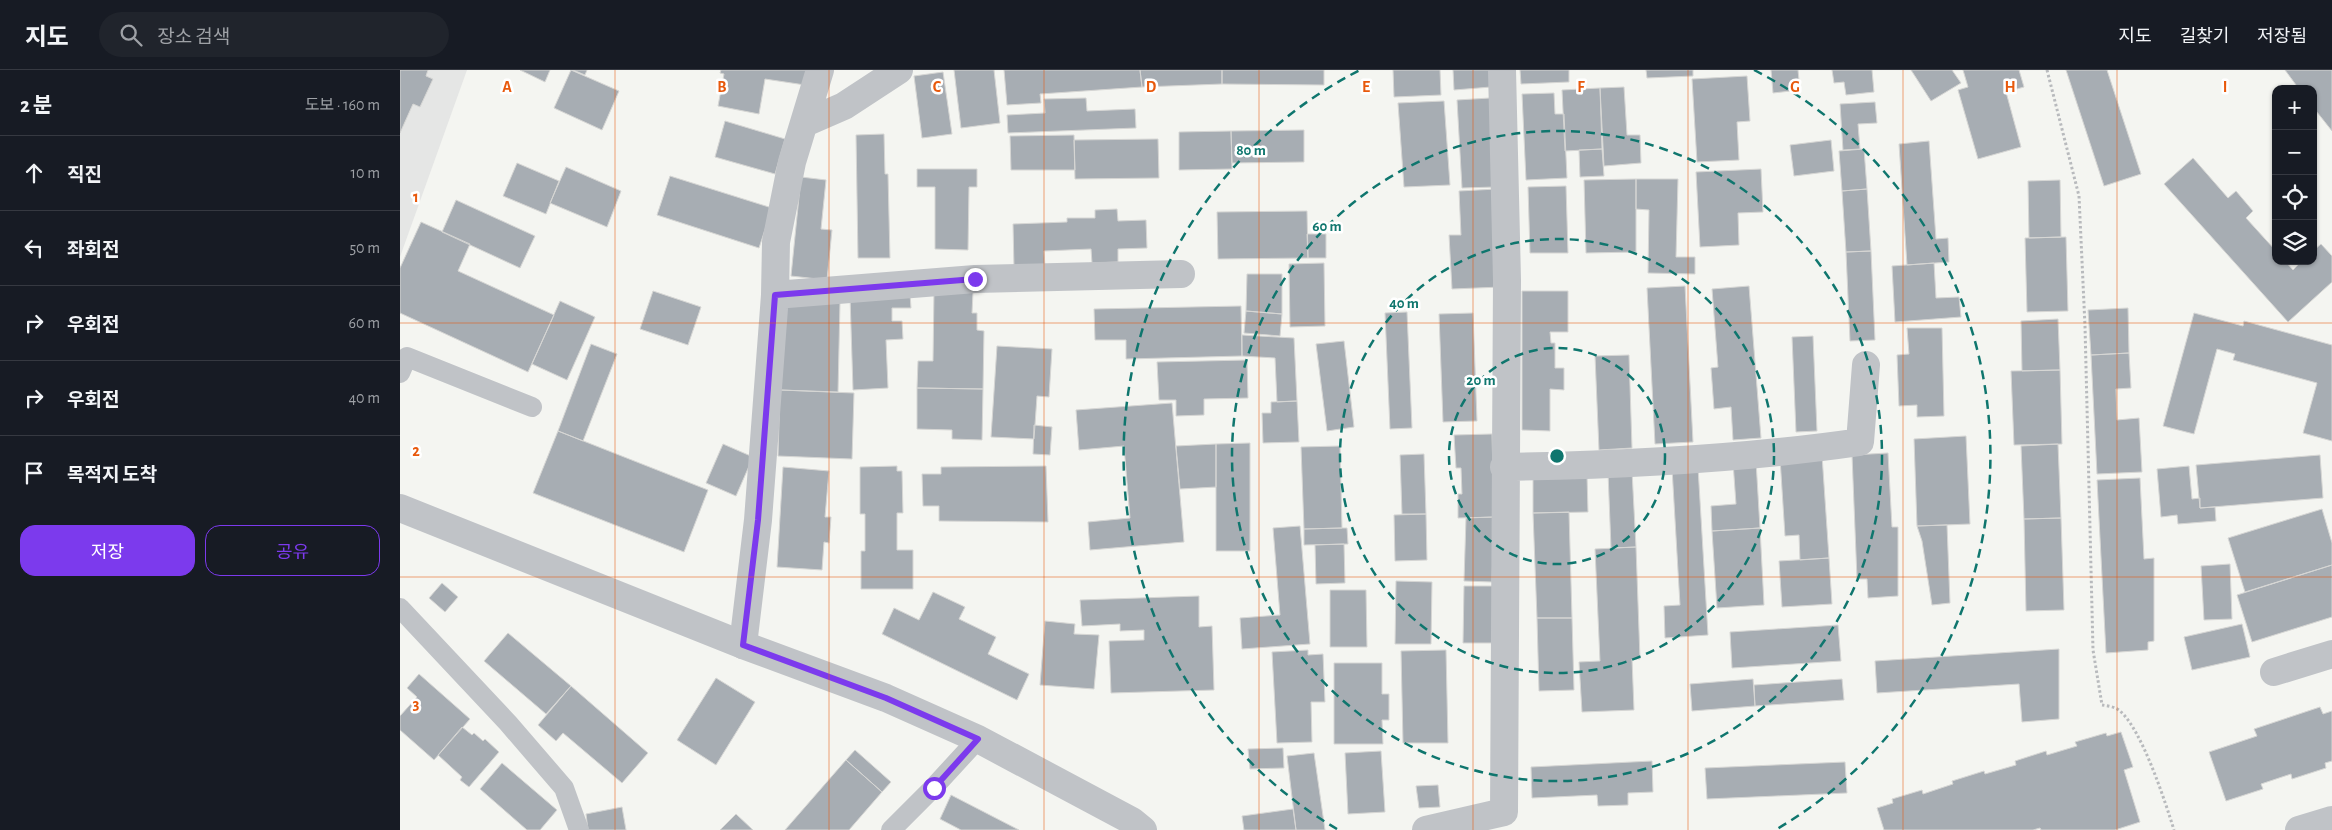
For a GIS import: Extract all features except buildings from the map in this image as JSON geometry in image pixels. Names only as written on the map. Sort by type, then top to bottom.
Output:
[{"type":"street","points":[[743,645],[758,520],[775,295],[776,242],[792,162],[820,70]]},
{"type":"street","points":[[805,122],[844,106],[899,70]]},
{"type":"street","points":[[1426,830],[1504,812],[1504,467],[1507,280],[1502,70]]},
{"type":"street","points":[[775,295],[975,279],[1180,274]]},
{"type":"street","points":[[1504,467],[1602,465],[1804,450],[1860,442],[1866,364]]},
{"type":"street","points":[[400,508],[743,645],[886,698],[978,739],[1132,821],[1143,830]]},
{"type":"street","points":[[2274,672],[2332,654]]},
{"type":"street","points":[[2299,830],[2332,820]]},
{"type":"lane","points":[[400,373],[408,357],[532,407]]},
{"type":"lane","points":[[400,608],[508,723],[564,788],[579,830]]},
{"type":"lane","points":[[890,830],[934,788],[978,739]]},
{"type":"path","points":[[2048,70],[2079,196],[2085,326],[2093,650],[2102,705],[2120,710],[2136,732],[2166,803],[2174,830]]},
{"type":"shaded area","points":[[400,70],[467,70],[400,257]]},
{"type":"route","points":[[934,788],[978,739],[886,698],[743,645],[758,520],[775,295],[975,279]]}]
